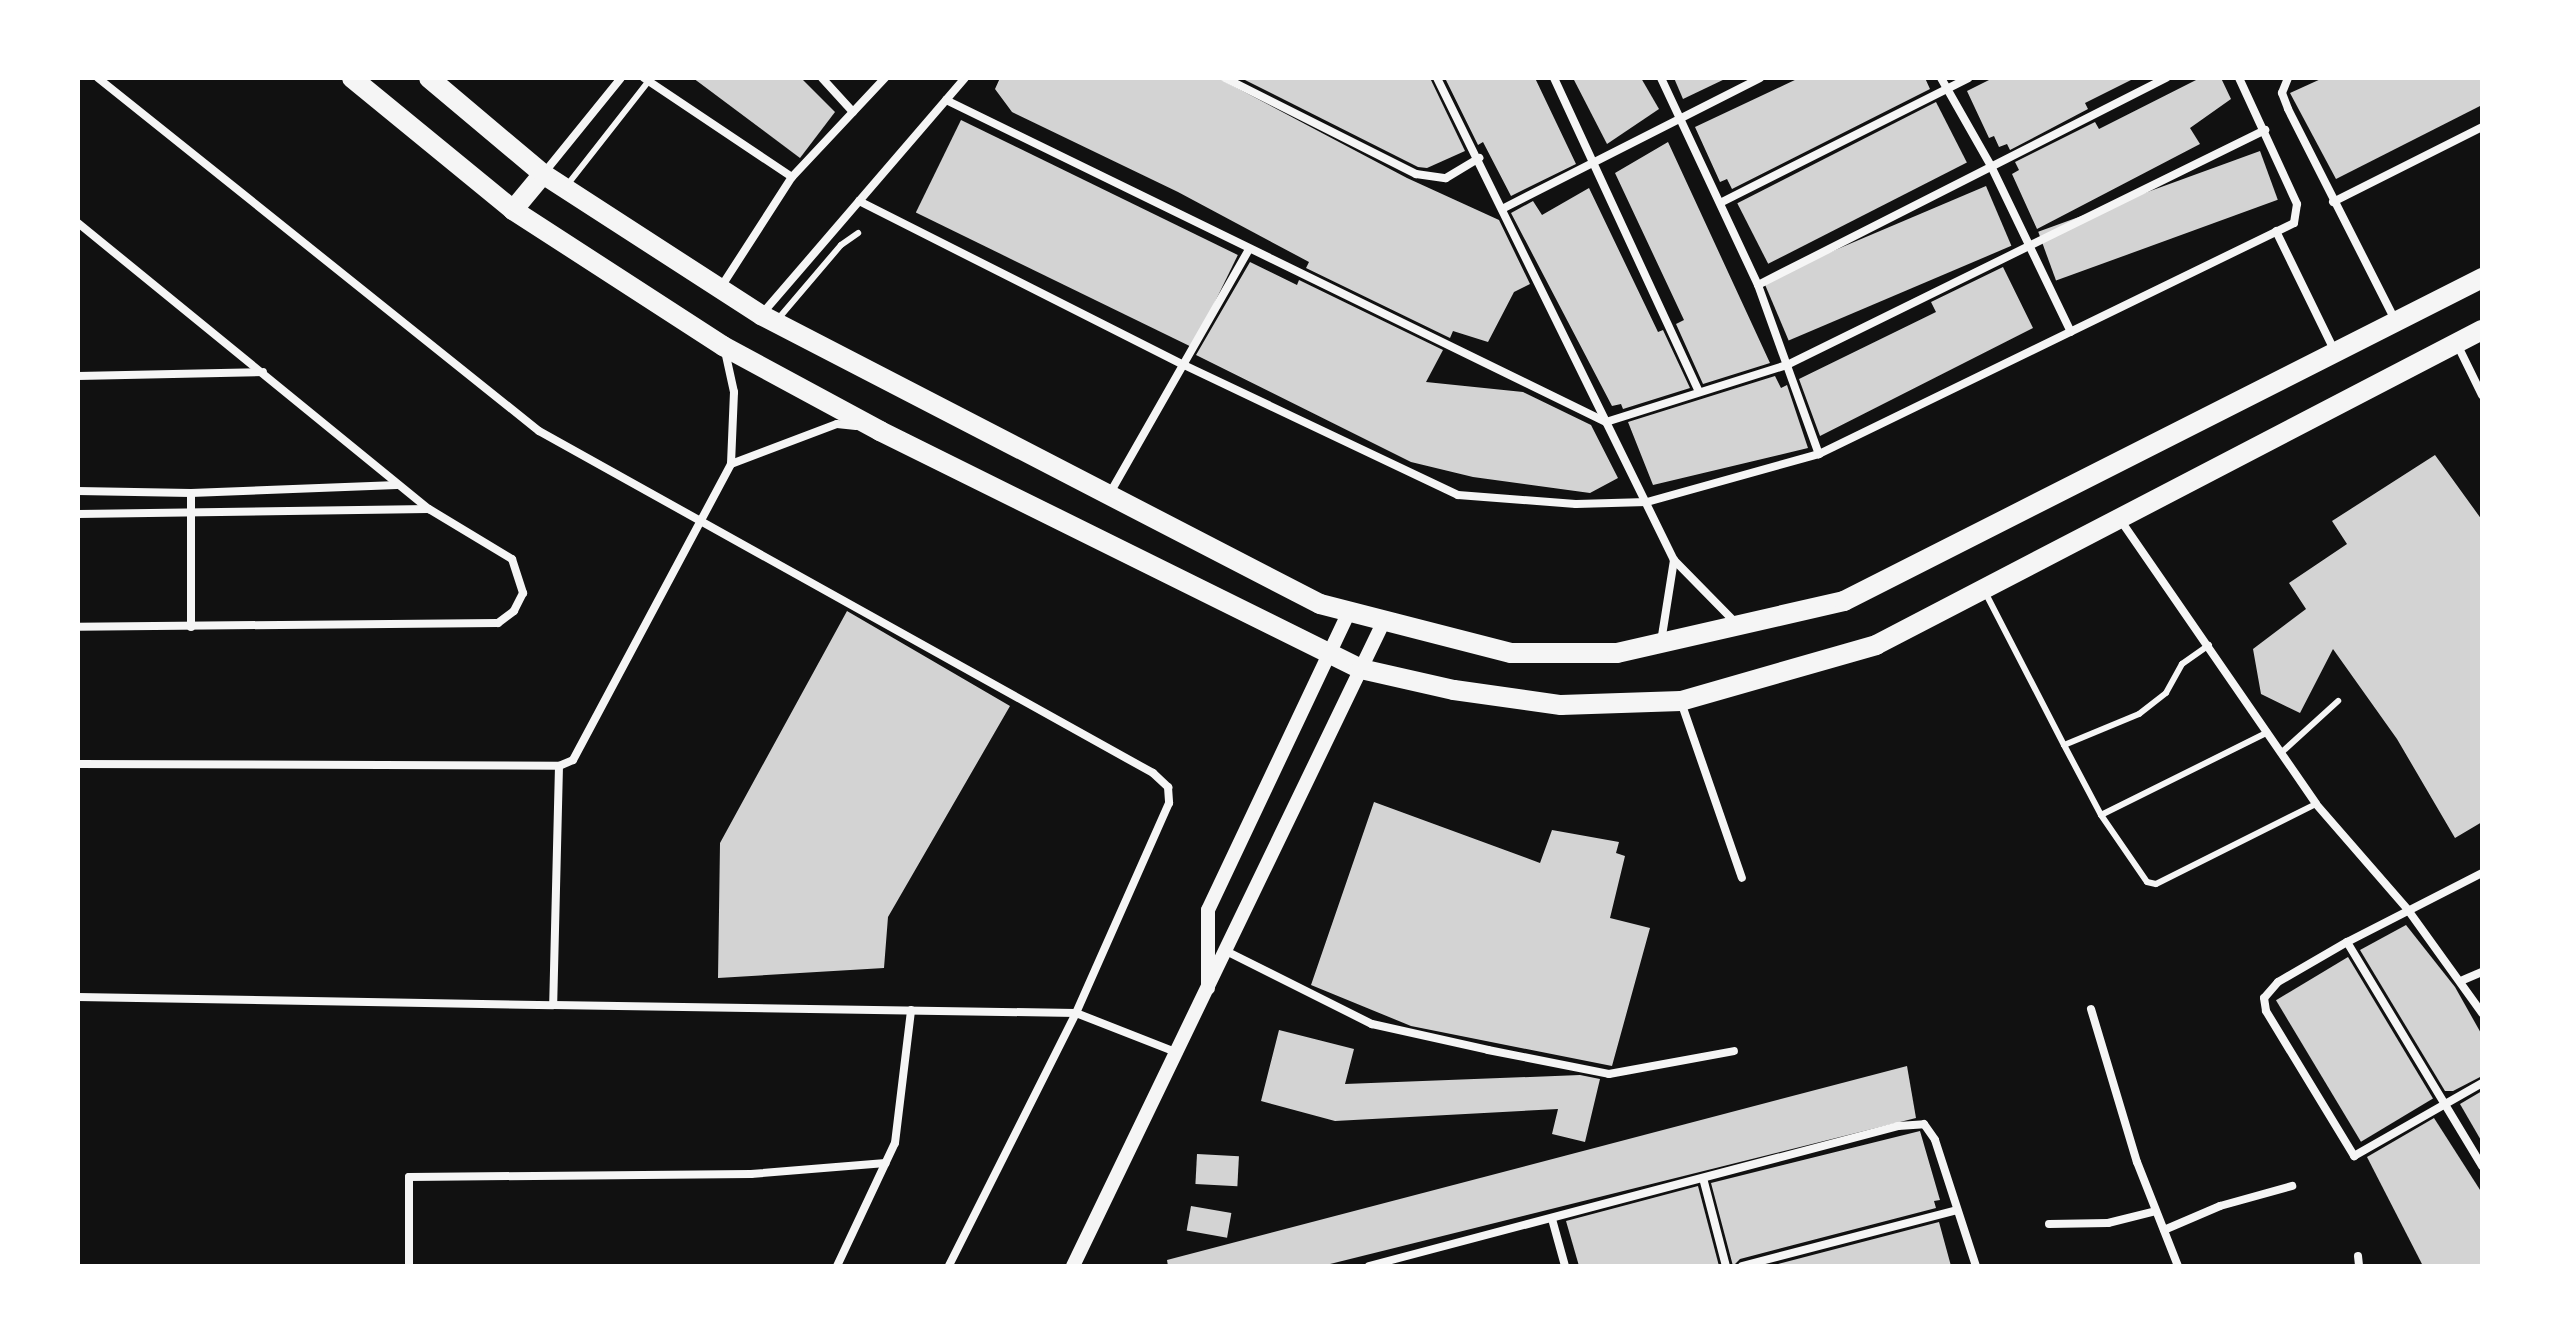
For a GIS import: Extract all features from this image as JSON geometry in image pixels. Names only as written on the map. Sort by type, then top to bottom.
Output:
[{"type":"main road","points":[[352,78],[513,210],[723,346],[880,431],[1361,669],[1454,690],[1561,705],[1681,701],[1876,645],[2482,330]]},
{"type":"main road","points":[[429,78],[543,174],[768,318],[1320,604],[1511,653],[1617,653],[1660,646],[1844,601],[2482,278]]},
{"type":"main road","points":[[513,210],[543,174]]},
{"type":"street","points":[[98,78],[539,431],[702,519],[1153,773],[1168,787],[1169,803],[1076,1013],[949,1266]]},
{"type":"street","points":[[543,174],[621,78]]},
{"type":"street","points":[[822,78],[853,112]]},
{"type":"street","points":[[720,288],[792,177],[885,78]]},
{"type":"street","points":[[768,318],[859,201],[965,78]]},
{"type":"street","points":[[1225,78],[1416,174],[1446,178],[1479,158]]},
{"type":"street","points":[[1437,78],[1674,560],[1739,627]]},
{"type":"street","points":[[1554,78],[1597,165],[1698,389]]},
{"type":"street","points":[[1661,78],[1758,285],[1819,454]]},
{"type":"street","points":[[1502,209],[1597,165],[1678,117],[1760,78]]},
{"type":"street","points":[[1941,78],[1991,166],[2071,332]]},
{"type":"street","points":[[1720,203],[1968,78]]},
{"type":"street","points":[[1758,285],[2166,78]]},
{"type":"street","points":[[859,201],[1184,365],[1458,495],[1576,504],[1647,502],[1819,454],[2294,223],[2297,204],[2239,78]]},
{"type":"street","points":[[2288,78],[2282,93],[2288,109],[2395,321]]},
{"type":"street","points":[[646,80],[792,177]]},
{"type":"street","points":[[946,100],[1606,422],[1698,389],[1787,365],[2032,249],[2265,130]]},
{"type":"street","points":[[2333,202],[2482,127]]},
{"type":"street","points":[[78,223],[398,485],[429,509],[512,559],[523,593],[514,611],[498,623],[78,627]]},
{"type":"street","points":[[2276,231],[2335,352]]},
{"type":"street","points":[[1110,493],[1249,249]]},
{"type":"street","points":[[2457,344],[2482,395]]},
{"type":"street","points":[[78,764],[559,766],[582,749],[731,464],[733,374],[723,346]]},
{"type":"street","points":[[78,376],[263,372]]},
{"type":"street","points":[[731,464],[837,424],[880,431]]},
{"type":"street","points":[[78,491],[191,493],[398,485]]},
{"type":"street","points":[[191,493],[191,627]]},
{"type":"street","points":[[78,514],[429,509]]},
{"type":"street","points":[[2119,518],[2210,643],[2316,804],[2408,910],[2463,980],[2482,1013]]},
{"type":"street","points":[[1660,646],[1674,560]]},
{"type":"street","points":[[1208,992],[1208,910],[1349,612]]},
{"type":"street","points":[[1073,1266],[1228,952],[1384,621]]},
{"type":"street","points":[[1681,701],[1742,878]]},
{"type":"street","points":[[553,1005],[559,766]]},
{"type":"street","points":[[2482,873],[2347,942],[2278,982],[2264,998],[2266,1011],[2354,1156],[2482,1083]]},
{"type":"street","points":[[2347,942],[2482,1166]]},
{"type":"street","points":[[1228,952],[1372,1024],[1609,1074],[1734,1051]]},
{"type":"street","points":[[2463,980],[2482,972]]},
{"type":"street","points":[[78,997],[1076,1013],[1179,1053]]},
{"type":"street","points":[[2091,1009],[2156,1211],[2178,1266]]},
{"type":"street","points":[[837,1266],[895,1143],[911,1010]]},
{"type":"street","points":[[1369,1266],[1898,1126],[1924,1124],[1935,1140],[1976,1266]]},
{"type":"street","points":[[409,1266],[409,1177],[751,1174],[886,1163]]},
{"type":"street","points":[[1703,1178],[1726,1266]]},
{"type":"street","points":[[2164,1230],[2220,1206],[2292,1186]]},
{"type":"street","points":[[1742,1266],[1957,1210]]},
{"type":"street","points":[[2049,1224],[2108,1223],[2156,1211]]},
{"type":"street","points":[[1552,1219],[1565,1266]]},
{"type":"street","points":[[1416,1256],[1419,1266]]},
{"type":"street","points":[[2358,1256],[2359,1266]]},
{"type":"lane","points":[[566,187],[646,80]]},
{"type":"lane","points":[[768,318],[841,245],[858,233]]},
{"type":"lane","points":[[1983,589],[2101,815],[2147,882],[2156,884],[2316,804]]},
{"type":"lane","points":[[2064,745],[2139,714],[2166,693],[2182,664],[2210,643]]},
{"type":"lane","points":[[2282,752],[2338,701]]},
{"type":"lane","points":[[2101,815],[2268,732]]},
{"type":"building","points":[[693,78],[801,78],[835,112],[800,158]]},
{"type":"building","points":[[1000,78],[1218,78],[1407,178],[1499,220],[1530,284],[1514,292],[1488,342],[1453,331],[1450,338],[1306,268],[1309,262],[1178,192],[1012,112],[995,89]]},
{"type":"building","points":[[1241,78],[1430,78],[1465,151],[1427,168],[1418,167]]},
{"type":"building","points":[[1445,78],[1535,78],[1576,164],[1511,196],[1483,142],[1478,145]]},
{"type":"building","points":[[1573,78],[1641,78],[1659,109],[1607,144]]},
{"type":"building","points":[[1674,78],[1727,78],[1683,99]]},
{"type":"building","points":[[1799,78],[1925,78],[1930,89],[1732,189],[1727,179],[1720,182],[1695,127]]},
{"type":"building","points":[[1993,78],[2135,78],[2085,103],[2088,109],[2010,150],[2007,144],[1999,147],[1994,136],[1989,138],[1967,91]]},
{"type":"building","points":[[2200,78],[2221,78],[2231,99],[2190,128],[2200,144],[2037,229],[2012,174],[2019,170],[2015,162],[2095,122],[2099,129]]},
{"type":"building","points":[[2323,78],[2482,78],[2482,105],[2336,179],[2290,93]]},
{"type":"building","points":[[1936,102],[1967,163],[1768,264],[1737,203]]},
{"type":"building","points":[[961,120],[1238,255],[1193,348],[916,213]]},
{"type":"building","points":[[1668,142],[1770,363],[1703,384],[1676,324],[1684,320],[1615,173]]},
{"type":"building","points":[[2260,151],[2278,200],[2056,281],[2038,232]]},
{"type":"building","points":[[1986,186],[2011,246],[1789,340],[1763,281]]},
{"type":"building","points":[[1589,188],[1658,332],[1663,330],[1690,388],[1623,409],[1621,404],[1612,406],[1511,213],[1533,201],[1542,215]]},
{"type":"building","points":[[1250,262],[1297,285],[1299,280],[1443,350],[1426,382],[1523,392],[1591,425],[1618,478],[1590,493],[1473,477],[1411,462],[1196,355]]},
{"type":"building","points":[[2003,267],[2033,328],[1820,436],[1799,379],[1936,312],[1931,302]]},
{"type":"building","points":[[1775,376],[1781,388],[1787,385],[1808,448],[1653,485],[1628,422]]},
{"type":"building","points":[[2435,455],[2482,520],[2482,822],[2455,838],[2397,739],[2333,649],[2300,713],[2261,694],[2253,649],[2306,609],[2289,583],[2347,544],[2332,521]]},
{"type":"building","points":[[847,611],[1010,706],[888,917],[884,968],[718,978],[720,843]]},
{"type":"building","points":[[1374,802],[1540,863],[1552,830],[1619,842],[1616,853],[1625,856],[1610,918],[1650,928],[1612,1066],[1411,1026],[1311,985]]},
{"type":"building","points":[[2406,925],[2455,987],[2482,1035],[2482,1076],[2453,1091],[2445,1091],[2360,950]]},
{"type":"building","points":[[2348,957],[2433,1098],[2361,1142],[2276,1000]]},
{"type":"building","points":[[1279,1030],[1354,1049],[1345,1084],[1580,1075],[1600,1079],[1585,1142],[1552,1134],[1558,1109],[1335,1121],[1261,1101]]},
{"type":"building","points":[[1907,1066],[1916,1118],[1322,1266],[1168,1266],[1167,1260]]},
{"type":"building","points":[[2482,1091],[2482,1142],[2460,1104]]},
{"type":"building","points":[[2434,1118],[2482,1193],[2482,1266],[2423,1266],[2367,1157]]},
{"type":"building","points":[[1920,1131],[1940,1200],[1934,1201],[1936,1208],[1740,1259],[1733,1266],[1711,1183]]},
{"type":"building","points":[[1197,1154],[1239,1156],[1237,1186],[1195,1184]]},
{"type":"building","points":[[1698,1186],[1719,1266],[1579,1266],[1566,1221]]},
{"type":"building","points":[[1191,1206],[1231,1213],[1227,1238],[1187,1231]]},
{"type":"building","points":[[1939,1222],[1951,1266],[1770,1266]]}]
